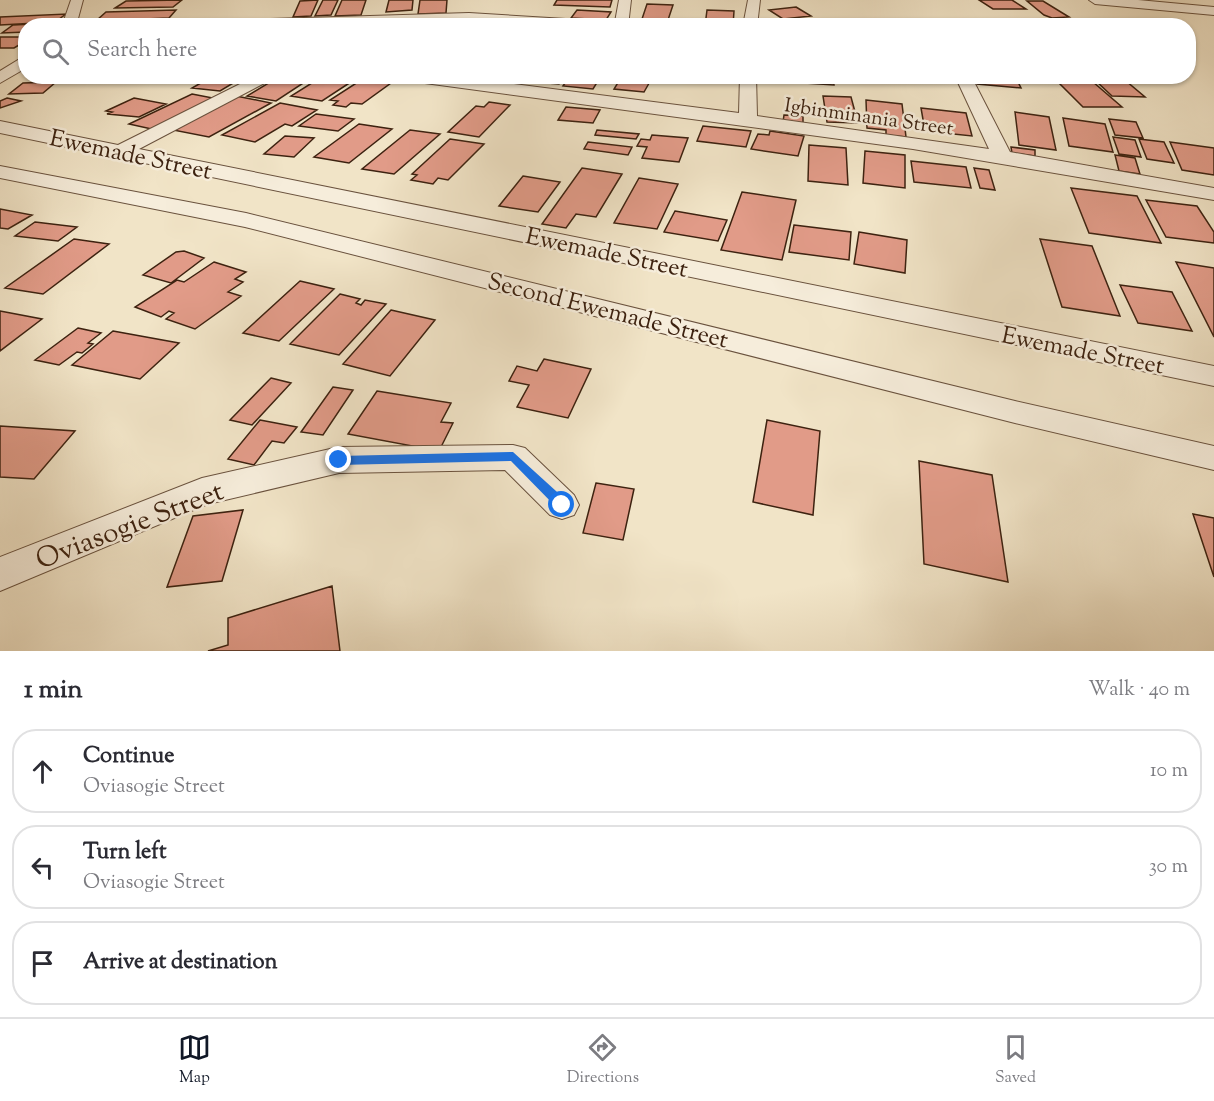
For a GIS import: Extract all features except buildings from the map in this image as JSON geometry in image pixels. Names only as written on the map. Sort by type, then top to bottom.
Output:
[{"type":"street","points":[[71,18],[77,0]]},
{"type":"street","points":[[469,17],[477,0]]},
{"type":"street","points":[[622,18],[625,0]]},
{"type":"street","points":[[751,18],[753,0]]},
{"type":"street","points":[[1095,0],[1214,11]]},
{"type":"street","points":[[312,18],[382,14],[485,18]]},
{"type":"street","points":[[0,78],[18,66]]},
{"type":"street","points":[[119,152],[254,84]]},
{"type":"street","name":"Igbinminania Street","points":[[471,84],[748,120],[1003,158],[1214,194]]},
{"type":"street","points":[[748,84],[748,120]]},
{"type":"street","points":[[967,84],[1003,158]]},
{"type":"street","name":"Ewemade Street","points":[[0,127],[1214,376]]},
{"type":"street","name":"Second Ewemade Street","points":[[0,172],[246,220],[1016,412],[1214,458]]},
{"type":"street","name":"Oviasogie Street","points":[[0,574],[202,492],[339,460],[513,457],[562,505]]},
{"type":"route","points":[[339,460],[428,456],[513,457],[562,505]]}]
